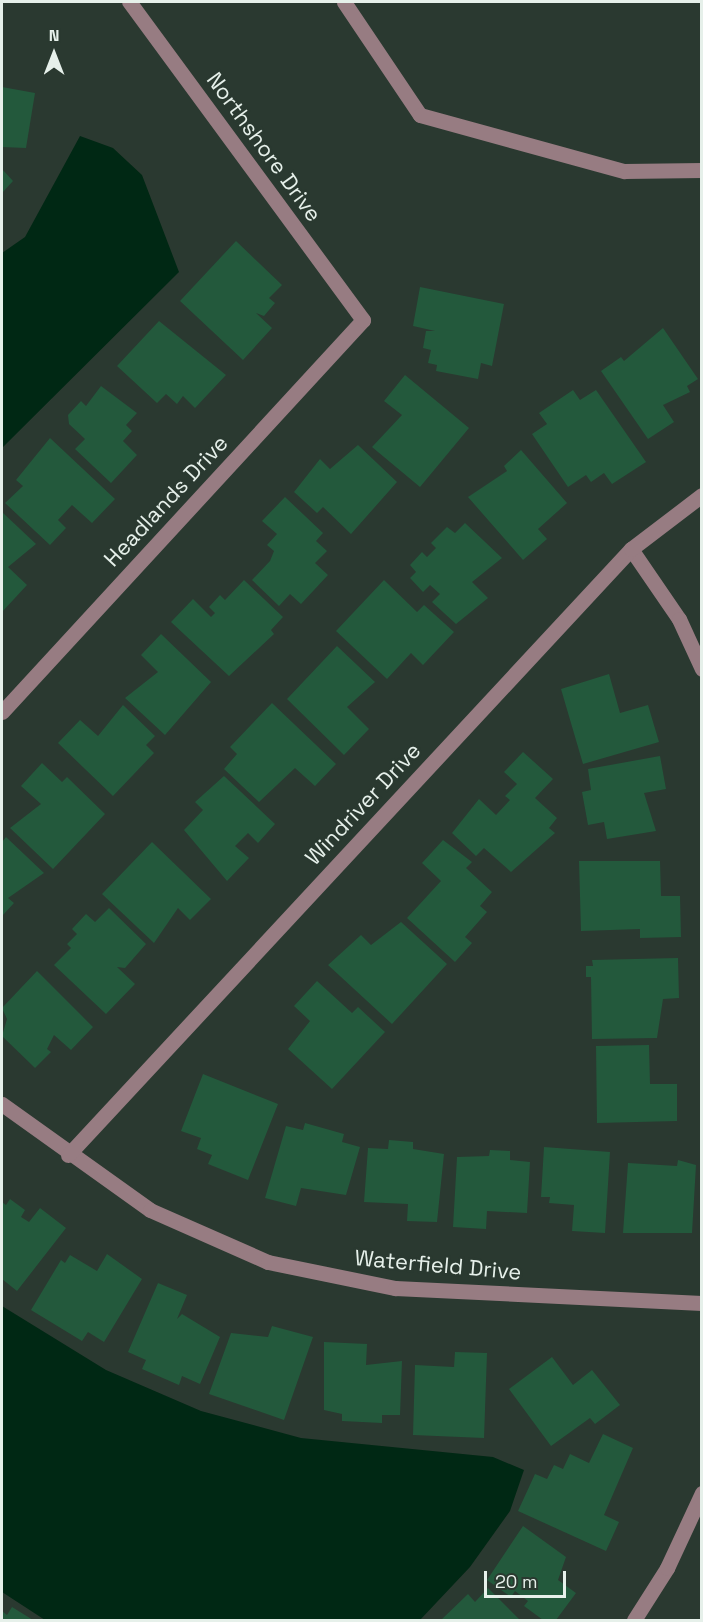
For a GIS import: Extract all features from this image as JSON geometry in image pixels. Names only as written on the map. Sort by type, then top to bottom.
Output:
[{"type":"street","name":"Northshore Drive","points":[[129,2],[363,320]]},
{"type":"street","points":[[344,2],[420,115],[624,171],[702,170]]},
{"type":"street","name":"Headlands Drive","points":[[2,712],[363,320]]},
{"type":"street","name":"Windriver Drive","points":[[68,1155],[631,549],[702,495]]},
{"type":"street","points":[[631,549],[679,619],[702,669]]},
{"type":"street","name":"Waterfield Drive","points":[[2,1104],[68,1155],[150,1210],[208,1239],[331,1278],[395,1288],[702,1304]]},
{"type":"street","points":[[634,1620],[667,1568],[702,1492]]},
{"type":"shaded area","points":[[80,136],[113,148],[142,175],[179,272],[2,448],[2,253],[25,237]]},
{"type":"shaded area","points":[[2,1306],[106,1370],[201,1411],[301,1438],[493,1457],[524,1470],[510,1511],[470,1567],[420,1620],[45,1620],[2,1592]]},
{"type":"building","points":[[2,87],[35,93],[26,148],[2,147]]},
{"type":"building","points":[[2,169],[13,181],[2,193]]},
{"type":"building","points":[[236,241],[282,285],[269,298],[275,303],[264,316],[256,313],[272,328],[243,360],[180,301]]},
{"type":"building","points":[[420,287],[504,304],[492,366],[481,363],[478,379],[436,371],[437,365],[428,363],[431,350],[423,348],[426,331],[435,331],[413,326]]},
{"type":"building","points":[[159,321],[226,375],[195,408],[183,396],[177,404],[166,394],[157,403],[117,366]]},
{"type":"building","points":[[663,328],[698,379],[687,386],[690,392],[663,405],[674,422],[648,439],[601,371],[621,357],[624,361]]},
{"type":"building","points":[[405,375],[469,428],[420,487],[372,447],[402,415],[384,401]]},
{"type":"building","points":[[101,386],[137,413],[126,425],[132,431],[123,441],[137,455],[111,483],[75,449],[85,439],[69,424],[68,415],[81,401],[86,406]]},
{"type":"building","points":[[573,390],[580,400],[596,390],[646,462],[612,484],[604,473],[591,482],[586,475],[568,487],[532,434],[547,424],[539,413]]},
{"type":"building","points":[[50,438],[115,499],[92,523],[72,505],[58,520],[66,528],[50,545],[5,503],[23,486],[16,480]]},
{"type":"building","points":[[358,445],[397,482],[351,534],[323,507],[317,513],[294,492],[320,459],[330,469]]},
{"type":"building","points":[[521,450],[567,503],[538,529],[547,539],[523,560],[468,497],[507,471],[504,466]]},
{"type":"building","points":[[285,497],[323,533],[316,541],[327,551],[315,563],[328,575],[301,604],[290,594],[279,606],[252,580],[270,561],[274,551],[267,545],[277,534],[262,521]]},
{"type":"building","points":[[2,512],[36,544],[8,567],[27,585],[2,612]]},
{"type":"building","points":[[465,523],[502,558],[472,582],[488,598],[456,624],[432,602],[440,594],[430,585],[423,592],[410,578],[416,572],[410,565],[422,552],[427,557],[436,548],[431,543],[447,527],[455,533]]},
{"type":"building","points":[[244,580],[283,617],[271,630],[274,634],[229,676],[171,622],[193,599],[211,617],[215,613],[209,607],[220,595],[225,600]]},
{"type":"building","points":[[384,580],[417,612],[424,605],[454,632],[423,665],[411,653],[387,679],[336,631]]},
{"type":"building","points":[[161,634],[211,682],[165,735],[125,698],[158,672],[141,655]]},
{"type":"building","points":[[337,646],[375,682],[347,707],[369,729],[344,755],[287,699]]},
{"type":"building","points":[[609,674],[620,713],[648,705],[659,742],[583,764],[561,689]]},
{"type":"building","points":[[272,703],[336,764],[315,786],[295,768],[259,802],[224,769],[237,754],[230,747]]},
{"type":"building","points":[[123,705],[155,736],[146,745],[154,753],[113,796],[58,743],[80,720],[98,736]]},
{"type":"building","points":[[523,752],[553,779],[535,798],[557,818],[549,828],[555,833],[511,872],[484,848],[476,856],[452,833],[479,799],[496,815],[510,800],[505,796],[517,784],[504,772]]},
{"type":"building","points":[[660,756],[666,789],[644,793],[656,831],[607,839],[604,822],[588,825],[582,792],[591,790],[588,769]]},
{"type":"building","points":[[42,763],[62,782],[67,777],[105,814],[53,869],[10,828],[41,804],[21,786]]},
{"type":"building","points":[[224,776],[275,824],[258,843],[248,833],[235,846],[249,858],[227,881],[184,830],[203,810],[195,802]]},
{"type":"building","points":[[6,837],[44,873],[8,898],[14,903],[3,915],[2,842]]},
{"type":"building","points":[[443,840],[472,862],[466,868],[492,892],[480,906],[487,912],[465,937],[472,943],[455,962],[407,918],[441,881],[422,863]]},
{"type":"building","points":[[152,842],[211,899],[190,920],[178,908],[154,943],[102,894]]},
{"type":"building","points":[[579,861],[660,861],[661,896],[680,896],[681,937],[640,938],[640,929],[581,931]]},
{"type":"building","points":[[109,908],[146,944],[125,968],[117,967],[135,984],[106,1014],[54,965],[71,948],[67,944],[77,934],[72,929],[86,914],[95,922]]},
{"type":"building","points":[[401,922],[447,964],[392,1024],[328,965],[361,935],[371,945]]},
{"type":"building","points":[[678,958],[679,998],[663,999],[657,1038],[592,1039],[591,977],[586,977],[586,966],[593,966],[592,960]]},
{"type":"building","points":[[37,971],[93,1027],[71,1050],[54,1035],[47,1049],[51,1052],[35,1068],[2,1036],[7,1019],[2,1008]]},
{"type":"building","points":[[317,981],[352,1013],[358,1007],[385,1032],[332,1089],[288,1049],[310,1021],[294,1006]]},
{"type":"building","points":[[649,1045],[650,1084],[677,1084],[677,1121],[597,1123],[596,1046]]},
{"type":"building","points":[[203,1074],[278,1104],[248,1180],[208,1164],[212,1155],[197,1149],[201,1138],[181,1131]]},
{"type":"building","points":[[305,1123],[344,1134],[342,1142],[360,1147],[346,1195],[301,1188],[296,1206],[265,1198],[286,1126],[303,1130]]},
{"type":"building","points":[[389,1140],[413,1142],[413,1149],[444,1154],[437,1222],[407,1221],[408,1204],[364,1202],[368,1148],[388,1149]]},
{"type":"building","points":[[544,1147],[610,1152],[605,1233],[572,1231],[574,1205],[549,1203],[550,1197],[541,1197]]},
{"type":"building","points":[[490,1150],[510,1151],[510,1160],[530,1162],[527,1213],[487,1211],[486,1229],[453,1227],[457,1157],[489,1156]]},
{"type":"building","points":[[678,1160],[696,1165],[692,1233],[623,1233],[628,1163],[677,1166]]},
{"type":"building","points":[[10,1199],[25,1210],[21,1217],[29,1222],[40,1208],[66,1228],[17,1291],[2,1279],[2,1202],[6,1205]]},
{"type":"building","points":[[107,1254],[142,1279],[104,1342],[88,1332],[82,1341],[31,1310],[61,1260],[65,1263],[70,1255],[97,1271]]},
{"type":"building","points":[[158,1283],[187,1295],[177,1319],[182,1314],[220,1337],[200,1384],[182,1376],[179,1385],[142,1369],[146,1360],[128,1352]]},
{"type":"building","points":[[272,1326],[313,1337],[284,1420],[209,1394],[231,1333],[268,1337]]},
{"type":"building","points":[[324,1342],[367,1344],[366,1365],[402,1361],[400,1415],[382,1415],[382,1423],[342,1421],[342,1414],[324,1410]]},
{"type":"building","points":[[455,1352],[487,1353],[484,1438],[413,1435],[415,1365],[454,1367]]},
{"type":"building","points":[[552,1357],[573,1385],[592,1370],[620,1405],[595,1424],[590,1418],[551,1446],[509,1389]]},
{"type":"building","points":[[603,1434],[633,1448],[604,1515],[619,1522],[606,1551],[518,1511],[535,1474],[547,1479],[554,1465],[563,1469],[570,1454],[589,1463]]},
{"type":"building","points":[[523,1526],[566,1557],[558,1580],[576,1593],[556,1620],[543,1620],[524,1606],[528,1601],[515,1591],[511,1597],[487,1580]]},
{"type":"building","points":[[488,1588],[520,1620],[441,1620],[468,1594],[475,1602]]},
{"type":"building","points":[[12,1607],[33,1620],[2,1620],[2,1611],[7,1615]]}]
